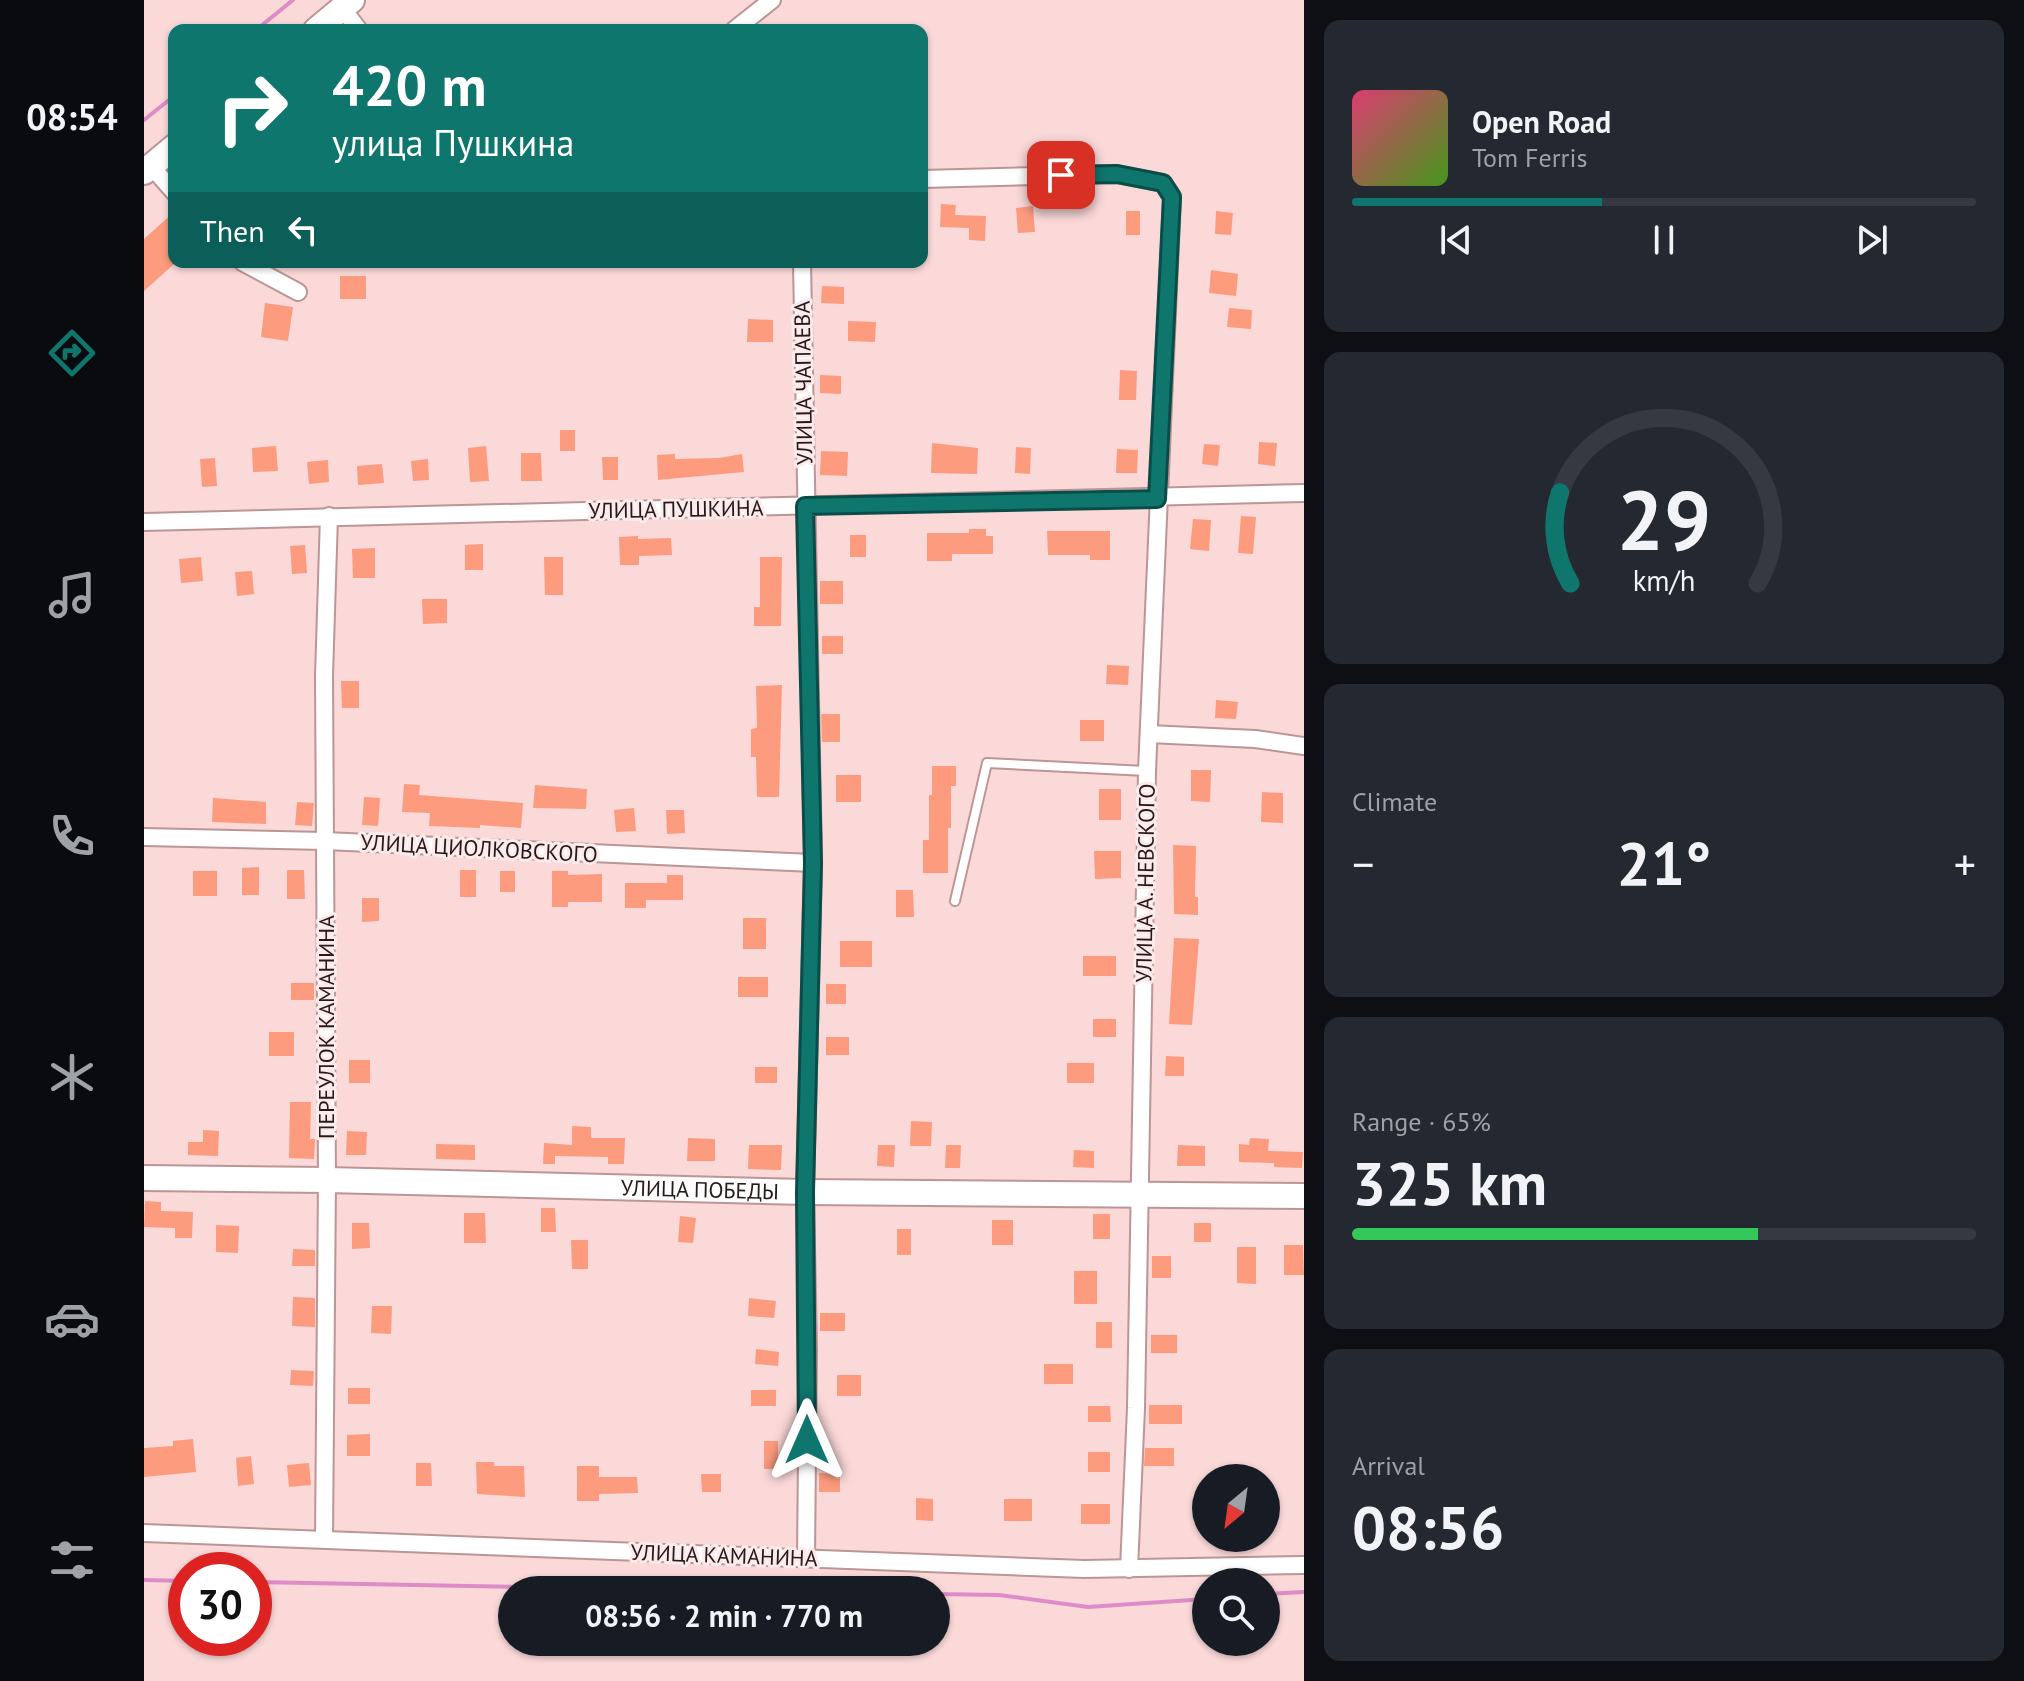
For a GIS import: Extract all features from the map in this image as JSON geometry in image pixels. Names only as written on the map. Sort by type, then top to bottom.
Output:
[{"type":"street","points":[[742,24],[772,0]]},
{"type":"street","points":[[323,24],[347,4],[356,24]]},
{"type":"street","points":[[168,152],[148,169],[168,187]]},
{"type":"street","name":"УЛИЦА А. НЕВСКОГО","points":[[928,179],[1117,174],[1163,183],[1172,197],[1147,771],[1136,1408],[1129,1569]]},
{"type":"street","points":[[253,268],[298,292]]},
{"type":"street","name":"УЛИЦА ЧАПАЕВА","points":[[802,268],[813,863],[805,1192],[808,1350],[806,1559]]},
{"type":"street","name":"УЛИЦА ПУШКИНА","points":[[144,522],[1304,493]]},
{"type":"street","name":"ПЕРЕУЛОК КАМАНИНА","points":[[324,1539],[327,1180],[324,676],[329,516]]},
{"type":"street","points":[[1149,734],[1255,739],[1304,746]]},
{"type":"street","name":"УЛИЦА ЦИОЛКОВСКОГО","points":[[144,837],[325,841],[813,863]]},
{"type":"street","name":"УЛИЦА ПОБЕДЫ","points":[[144,1178],[805,1192],[1304,1196]]},
{"type":"street","name":"УЛИЦА КАМАНИНА","points":[[144,1533],[1129,1569],[1304,1565]]},
{"type":"lane","points":[[955,901],[987,763],[1147,771]]},
{"type":"building","points":[[941,204],[956,205],[955,215],[986,216],[985,241],[969,240],[969,228],[940,227]]},
{"type":"building","points":[[1033,206],[1035,232],[1018,233],[1016,208]]},
{"type":"building","points":[[1126,211],[1140,211],[1140,235],[1126,235]]},
{"type":"building","points":[[1216,211],[1233,213],[1231,235],[1215,234]]},
{"type":"building","points":[[168,217],[170,268],[144,291],[144,239]]},
{"type":"building","points":[[1211,270],[1238,274],[1236,296],[1209,293]]},
{"type":"building","points":[[340,276],[366,276],[366,299],[340,299]]},
{"type":"building","points":[[822,286],[844,287],[844,304],[821,303]]},
{"type":"building","points":[[265,303],[293,307],[288,341],[261,337]]},
{"type":"building","points":[[1229,308],[1252,310],[1251,329],[1227,327]]},
{"type":"building","points":[[748,319],[773,320],[773,342],[747,342]]},
{"type":"building","points":[[848,321],[876,322],[875,342],[848,341]]},
{"type":"building","points":[[1120,370],[1137,371],[1136,400],[1119,400]]},
{"type":"building","points":[[820,375],[841,376],[841,394],[820,393]]},
{"type":"building","points":[[560,430],[575,430],[575,451],[560,451]]},
{"type":"building","points":[[1259,442],[1277,443],[1275,466],[1258,464]]},
{"type":"building","points":[[932,443],[978,448],[977,474],[931,473]]},
{"type":"building","points":[[1204,444],[1220,445],[1218,466],[1202,464]]},
{"type":"building","points":[[276,446],[278,471],[253,472],[252,448]]},
{"type":"building","points":[[486,446],[489,481],[470,482],[468,448]]},
{"type":"building","points":[[1016,447],[1031,448],[1030,474],[1015,473]]},
{"type":"building","points":[[1117,449],[1138,450],[1137,473],[1116,473]]},
{"type":"building","points":[[821,451],[848,452],[847,476],[820,475]]},
{"type":"building","points":[[521,453],[541,453],[542,481],[521,481]]},
{"type":"building","points":[[675,454],[675,459],[742,454],[744,472],[658,480],[657,455]]},
{"type":"building","points":[[602,457],[618,457],[618,480],[603,480]]},
{"type":"building","points":[[215,458],[217,486],[202,487],[200,459]]},
{"type":"building","points":[[428,459],[429,480],[413,481],[411,461]]},
{"type":"building","points":[[328,460],[329,482],[309,484],[307,462]]},
{"type":"building","points":[[382,464],[384,483],[358,485],[357,466]]},
{"type":"building","points":[[1241,516],[1256,517],[1253,554],[1238,553]]},
{"type":"building","points":[[1193,519],[1211,520],[1209,551],[1190,549]]},
{"type":"building","points":[[969,529],[986,529],[986,536],[993,536],[993,554],[952,554],[952,561],[927,561],[927,533],[969,533]]},
{"type":"building","points":[[1047,531],[1110,531],[1110,560],[1090,560],[1090,555],[1048,555]]},
{"type":"building","points":[[850,535],[866,535],[866,557],[850,557]]},
{"type":"building","points":[[638,536],[638,539],[671,538],[672,555],[639,556],[639,565],[620,565],[619,537]]},
{"type":"building","points":[[483,544],[483,570],[465,570],[465,545]]},
{"type":"building","points":[[305,545],[307,573],[292,574],[290,546]]},
{"type":"building","points":[[375,548],[375,578],[353,578],[352,549]]},
{"type":"building","points":[[201,557],[203,581],[181,583],[179,559]]},
{"type":"building","points":[[544,557],[563,557],[563,595],[545,595]]},
{"type":"building","points":[[760,557],[782,557],[781,626],[754,626],[754,607],[760,607]]},
{"type":"building","points":[[252,571],[254,594],[237,596],[235,572]]},
{"type":"building","points":[[820,581],[843,581],[843,604],[820,604]]},
{"type":"building","points":[[422,599],[447,599],[447,623],[423,624]]},
{"type":"building","points":[[822,636],[843,636],[843,654],[822,654]]},
{"type":"building","points":[[1107,665],[1129,666],[1128,685],[1106,684]]},
{"type":"building","points":[[341,681],[359,681],[359,708],[342,708]]},
{"type":"building","points":[[782,685],[779,797],[757,797],[756,757],[751,757],[751,729],[757,728],[756,686]]},
{"type":"building","points":[[1216,700],[1238,702],[1236,719],[1215,718]]},
{"type":"building","points":[[821,714],[840,714],[840,742],[822,742]]},
{"type":"building","points":[[1080,720],[1104,720],[1104,741],[1080,741]]},
{"type":"building","points":[[932,766],[956,766],[956,786],[951,786],[948,873],[923,873],[923,840],[929,840]]},
{"type":"building","points":[[1191,770],[1211,770],[1210,802],[1191,801]]},
{"type":"building","points":[[836,775],[861,775],[861,802],[836,802]]},
{"type":"building","points":[[404,784],[420,785],[419,795],[523,803],[521,828],[429,826],[430,813],[402,812]]},
{"type":"building","points":[[535,785],[587,789],[586,809],[533,808]]},
{"type":"building","points":[[1099,789],[1121,789],[1121,820],[1099,820]]},
{"type":"building","points":[[1262,792],[1283,793],[1283,823],[1261,822]]},
{"type":"building","points":[[364,797],[380,798],[378,826],[362,825]]},
{"type":"building","points":[[213,798],[266,802],[266,824],[212,822]]},
{"type":"building","points":[[297,802],[314,803],[312,826],[295,825]]},
{"type":"building","points":[[634,808],[636,831],[616,832],[614,810]]},
{"type":"building","points":[[666,810],[684,810],[685,833],[667,834]]},
{"type":"building","points":[[1173,845],[1196,846],[1195,897],[1198,897],[1198,915],[1174,914]]},
{"type":"building","points":[[1094,851],[1121,851],[1121,878],[1095,879]]},
{"type":"building","points":[[259,867],[259,895],[242,895],[242,868]]},
{"type":"building","points":[[287,870],[304,870],[305,899],[287,899]]},
{"type":"building","points":[[460,870],[476,870],[476,897],[460,897]]},
{"type":"building","points":[[193,871],[217,871],[217,896],[193,896]]},
{"type":"building","points":[[500,871],[515,871],[515,892],[500,892]]},
{"type":"building","points":[[552,871],[568,871],[568,875],[602,874],[602,902],[568,902],[568,907],[552,907]]},
{"type":"building","points":[[667,875],[683,875],[683,900],[646,900],[646,908],[625,908],[625,883],[667,883]]},
{"type":"building","points":[[896,890],[913,890],[914,917],[896,917]]},
{"type":"building","points":[[362,898],[379,898],[379,921],[362,922]]},
{"type":"building","points":[[743,918],[766,918],[766,949],[743,949]]},
{"type":"building","points":[[1174,938],[1199,939],[1192,1025],[1169,1024]]},
{"type":"building","points":[[840,941],[872,941],[872,967],[840,967]]},
{"type":"building","points":[[1083,956],[1116,956],[1116,976],[1083,976]]},
{"type":"building","points":[[738,977],[768,977],[768,997],[738,997]]},
{"type":"building","points":[[291,983],[314,983],[314,1000],[291,1000]]},
{"type":"building","points":[[826,984],[846,984],[846,1004],[826,1004]]},
{"type":"building","points":[[1093,1019],[1116,1019],[1116,1037],[1093,1037]]},
{"type":"building","points":[[269,1032],[294,1032],[294,1056],[269,1056]]},
{"type":"building","points":[[826,1037],[849,1037],[849,1055],[826,1055]]},
{"type":"building","points":[[1166,1056],[1184,1057],[1184,1076],[1165,1076]]},
{"type":"building","points":[[349,1060],[370,1060],[370,1083],[349,1083]]},
{"type":"building","points":[[1067,1063],[1094,1063],[1094,1083],[1067,1083]]},
{"type":"building","points":[[755,1067],[777,1067],[777,1083],[755,1083]]},
{"type":"building","points":[[290,1102],[311,1102],[310,1139],[315,1139],[314,1159],[289,1158]]},
{"type":"building","points":[[911,1121],[932,1122],[931,1146],[910,1146]]},
{"type":"building","points":[[572,1126],[591,1127],[591,1138],[625,1138],[624,1164],[608,1164],[608,1157],[555,1156],[555,1164],[543,1164],[544,1143],[572,1145]]},
{"type":"building","points":[[203,1130],[219,1131],[218,1156],[188,1155],[188,1142],[203,1142]]},
{"type":"building","points":[[347,1131],[367,1132],[366,1155],[346,1155]]},
{"type":"building","points":[[688,1138],[715,1139],[715,1161],[687,1161]]},
{"type":"building","points":[[1250,1138],[1269,1139],[1268,1151],[1303,1152],[1302,1168],[1239,1162],[1239,1144],[1249,1145]]},
{"type":"building","points":[[436,1144],[475,1145],[475,1160],[436,1159]]},
{"type":"building","points":[[749,1145],[782,1145],[781,1170],[748,1169]]},
{"type":"building","points":[[878,1145],[895,1145],[894,1167],[877,1166]]},
{"type":"building","points":[[946,1145],[961,1145],[960,1168],[945,1168]]},
{"type":"building","points":[[1178,1145],[1205,1146],[1205,1166],[1177,1166]]},
{"type":"building","points":[[1074,1150],[1094,1151],[1094,1168],[1073,1167]]},
{"type":"building","points":[[145,1201],[161,1202],[161,1211],[193,1212],[192,1238],[175,1238],[175,1228],[144,1227]]},
{"type":"building","points":[[541,1208],[555,1208],[556,1232],[541,1232]]},
{"type":"building","points":[[464,1213],[485,1213],[486,1243],[464,1243]]},
{"type":"building","points":[[1093,1214],[1110,1214],[1110,1239],[1093,1239]]},
{"type":"building","points":[[680,1216],[696,1218],[693,1243],[678,1242]]},
{"type":"building","points":[[992,1220],[1013,1220],[1013,1245],[992,1245]]},
{"type":"building","points":[[352,1223],[369,1223],[370,1248],[352,1249]]},
{"type":"building","points":[[1194,1223],[1211,1223],[1211,1242],[1194,1242]]},
{"type":"building","points":[[216,1225],[239,1226],[238,1253],[216,1252]]},
{"type":"building","points":[[897,1229],[911,1229],[911,1255],[897,1255]]},
{"type":"building","points":[[571,1240],[588,1240],[588,1269],[572,1269]]},
{"type":"building","points":[[1284,1245],[1303,1245],[1304,1275],[1284,1275]]},
{"type":"building","points":[[1237,1247],[1256,1247],[1256,1284],[1237,1283]]},
{"type":"building","points":[[293,1249],[315,1250],[315,1266],[292,1266]]},
{"type":"building","points":[[1152,1256],[1171,1256],[1171,1278],[1152,1278]]},
{"type":"building","points":[[1074,1271],[1097,1271],[1097,1304],[1074,1304]]},
{"type":"building","points":[[293,1297],[315,1298],[315,1327],[292,1326]]},
{"type":"building","points":[[749,1298],[776,1301],[774,1318],[748,1316]]},
{"type":"building","points":[[372,1306],[392,1306],[391,1334],[371,1333]]},
{"type":"building","points":[[820,1313],[845,1313],[845,1331],[820,1331]]},
{"type":"building","points":[[1096,1322],[1112,1322],[1112,1348],[1096,1348]]},
{"type":"building","points":[[1151,1335],[1177,1335],[1177,1353],[1151,1353]]},
{"type":"building","points":[[756,1349],[779,1352],[778,1366],[755,1364]]},
{"type":"building","points":[[1044,1364],[1073,1364],[1073,1384],[1044,1384]]},
{"type":"building","points":[[291,1370],[314,1371],[313,1386],[290,1385]]},
{"type":"building","points":[[837,1375],[861,1375],[861,1396],[837,1396]]},
{"type":"building","points":[[348,1388],[370,1388],[370,1404],[348,1404]]},
{"type":"building","points":[[751,1390],[776,1390],[776,1406],[751,1406]]},
{"type":"building","points":[[1149,1405],[1182,1405],[1182,1424],[1149,1424]]},
{"type":"building","points":[[1088,1406],[1110,1406],[1111,1422],[1088,1422]]},
{"type":"building","points":[[370,1434],[370,1456],[347,1456],[347,1435]]},
{"type":"building","points":[[193,1439],[196,1472],[144,1477],[144,1448],[173,1446],[173,1441]]},
{"type":"building","points":[[764,1441],[778,1441],[778,1469],[764,1469]]},
{"type":"building","points":[[1145,1448],[1174,1448],[1174,1466],[1144,1466]]},
{"type":"building","points":[[1088,1452],[1110,1452],[1110,1472],[1088,1472]]},
{"type":"building","points":[[251,1456],[254,1484],[238,1486],[236,1458]]},
{"type":"building","points":[[476,1462],[494,1462],[494,1466],[524,1466],[525,1497],[477,1494]]},
{"type":"building","points":[[309,1463],[311,1485],[289,1487],[287,1465]]},
{"type":"building","points":[[416,1463],[431,1463],[432,1486],[416,1486]]},
{"type":"building","points":[[577,1466],[599,1466],[599,1477],[637,1477],[638,1493],[599,1494],[599,1501],[577,1501]]},
{"type":"building","points":[[819,1473],[840,1474],[840,1492],[819,1492]]},
{"type":"building","points":[[701,1474],[721,1474],[721,1492],[702,1492]]},
{"type":"building","points":[[916,1498],[933,1499],[933,1521],[916,1520]]},
{"type":"building","points":[[1004,1499],[1032,1499],[1032,1521],[1004,1521]]},
{"type":"building","points":[[1081,1504],[1110,1504],[1110,1524],[1081,1524]]},
{"type":"waterway","points":[[263,24],[293,0]]},
{"type":"waterway","points":[[144,120],[168,101]]},
{"type":"waterway","points":[[144,1580],[168,1581]]},
{"type":"waterway","points":[[272,1582],[498,1586]]},
{"type":"waterway","points":[[1280,1593],[1304,1592]]},
{"type":"waterway","points":[[950,1594],[999,1595],[1088,1607],[1192,1600]]},
{"type":"route","points":[[807,1440],[805,1192],[813,863],[805,506],[1157,499],[1172,197],[1163,183],[1117,174],[1061,175]]}]
